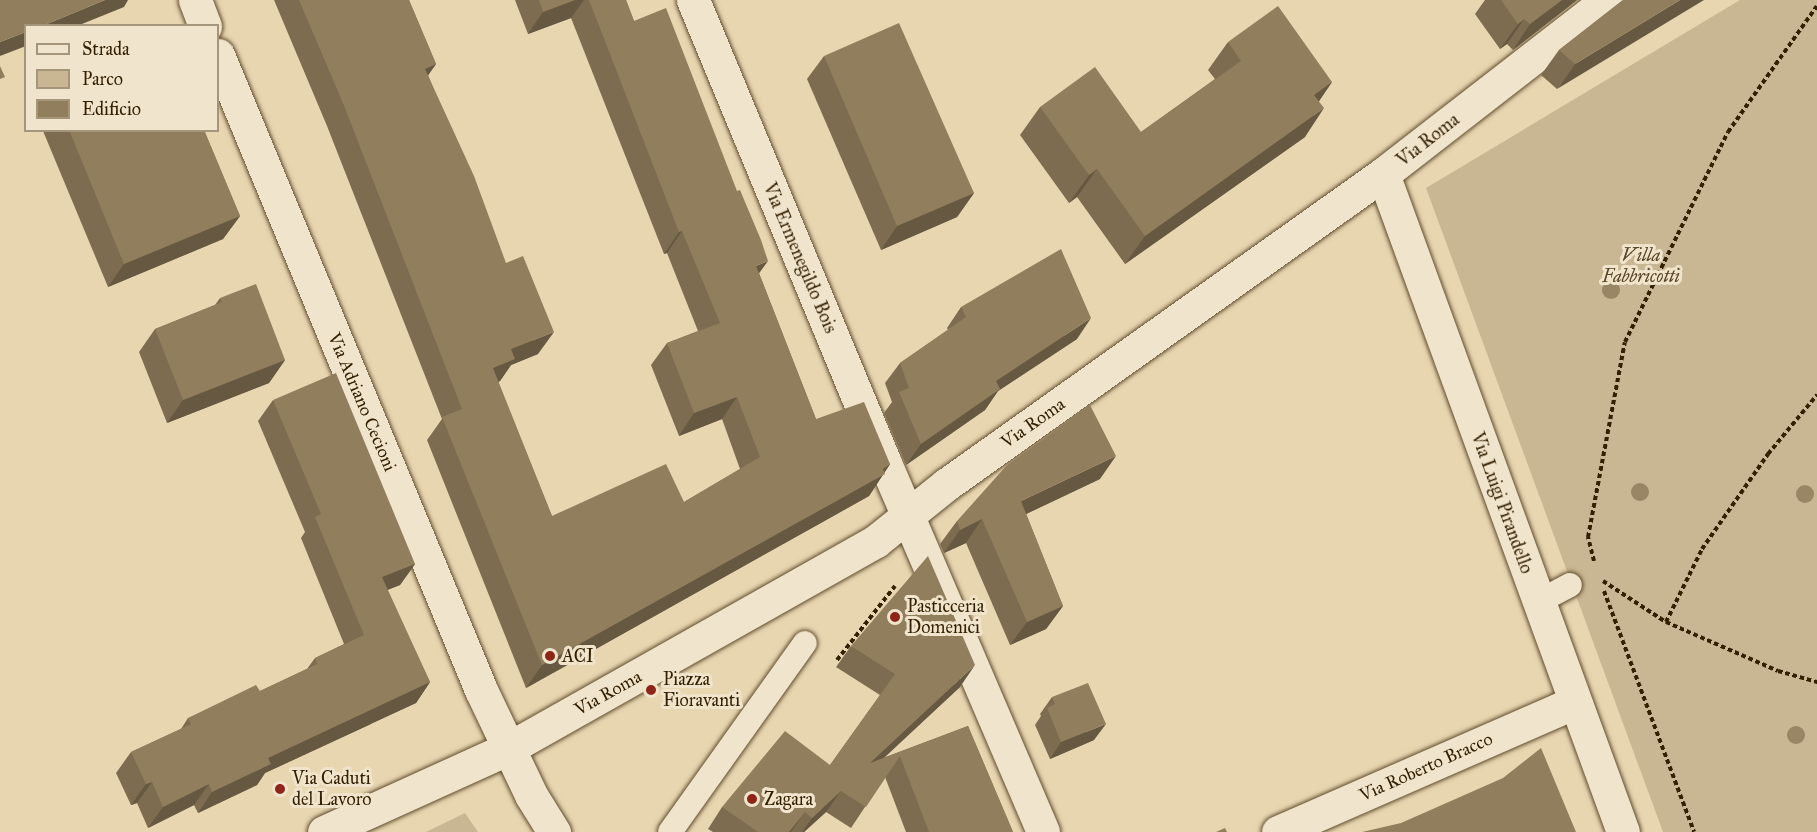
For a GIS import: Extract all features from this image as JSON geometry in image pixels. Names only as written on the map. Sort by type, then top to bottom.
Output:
[{"type":"street","points":[[195,0],[204,24]]},
{"type":"street","name":"Via Ermenegildo Bois","points":[[693,0],[908,516],[1043,832]]},
{"type":"street","name":"Via Roma","points":[[509,748],[876,541],[947,484],[1383,174],[1607,0]]},
{"type":"street","name":"Via Adriano Cecioni","points":[[219,57],[481,690],[509,748]]},
{"type":"street","name":"Via Luigi Pirandello","points":[[1383,174],[1623,832]]},
{"type":"street","name":"Via Roberto Bracco","points":[[1278,832],[1575,702]]},
{"type":"street","points":[[324,832],[509,748],[531,795],[554,832]]},
{"type":"lane","points":[[1538,602],[1570,585]]},
{"type":"lane","points":[[670,832],[806,643]]},
{"type":"path","points":[[1694,832],[1600,579],[1588,537],[1625,342],[1728,132],[1817,6]]},
{"type":"path","points":[[1666,622],[1702,549],[1768,454],[1817,395]]},
{"type":"path","points":[[1570,585],[1600,579],[1666,622],[1778,672],[1817,682]]},
{"type":"path","points":[[806,643],[834,664],[896,584]]},
{"type":"green space","name":"Villa Fabbricotti","points":[[1740,0],[1817,0],[1817,832],[1663,832],[1426,188]]},
{"type":"green space","points":[[465,813],[478,832],[426,832]]},
{"type":"building","points":[[0,0],[105,0],[47,24],[24,24],[24,33],[0,42]]},
{"type":"building","points":[[299,0],[409,0],[436,64],[425,69],[474,176],[506,263],[523,256],[554,332],[511,349],[515,359],[493,368],[552,516],[666,464],[684,502],[760,457],[737,397],[694,413],[667,343],[720,323],[682,231],[679,232],[589,0],[626,0],[634,21],[666,8],[737,191],[740,190],[761,240],[768,261],[756,266],[816,419],[864,402],[890,464],[883,469],[885,474],[542,665],[442,417],[462,409],[343,103]]},
{"type":"building","points":[[539,0],[575,0],[543,12]]},
{"type":"building","points":[[1501,0],[1562,0],[1530,24],[1524,19],[1518,24]]},
{"type":"building","points":[[1623,0],[1680,0],[1575,64],[1559,50]]},
{"type":"building","points":[[1278,6],[1332,82],[1314,95],[1324,108],[1145,236],[1097,169],[1089,175],[1040,107],[1095,67],[1141,132],[1241,61],[1228,42]]},
{"type":"building","points":[[899,23],[974,193],[897,226],[824,56]]},
{"type":"building","points":[[0,66],[5,77],[0,79]]},
{"type":"building","points":[[70,132],[205,132],[240,216],[124,264]]},
{"type":"building","points":[[1061,249],[1091,318],[996,381],[1000,389],[921,444],[899,392],[909,388],[900,363],[966,317],[961,307]]},
{"type":"building","points":[[256,284],[285,360],[183,400],[155,329],[222,302],[220,298]]},
{"type":"building","points":[[336,373],[415,564],[382,577],[430,682],[268,758],[271,764],[212,792],[209,784],[163,807],[152,782],[146,784],[131,752],[191,724],[188,718],[256,685],[260,691],[317,664],[315,658],[364,635],[315,517],[321,514],[273,400]]},
{"type":"building","points":[[1090,405],[1116,456],[1021,501],[1063,606],[1027,622],[982,519],[960,530],[957,521],[1007,465]]},
{"type":"building","points":[[928,556],[975,665],[870,763],[968,726],[1013,832],[929,832],[900,756],[866,807],[841,791],[812,818],[805,812],[789,832],[758,832],[722,807],[785,731],[830,765],[895,674],[851,646]]},
{"type":"building","points":[[1088,683],[1106,724],[1061,742],[1047,708],[1055,704],[1052,697]]},
{"type":"building","points":[[1541,748],[1576,832],[1362,832],[1401,823],[1503,778]]},
{"type":"place","name":"Pasticceria Domenici","points":[[895,617]]},
{"type":"place","name":"ACI","points":[[550,656]]},
{"type":"place","name":"Piazza Fioravanti","points":[[651,690]]},
{"type":"place","name":"Via Caduti del Lavoro","points":[[280,789]]},
{"type":"place","name":"Zagara","points":[[752,799]]}]
